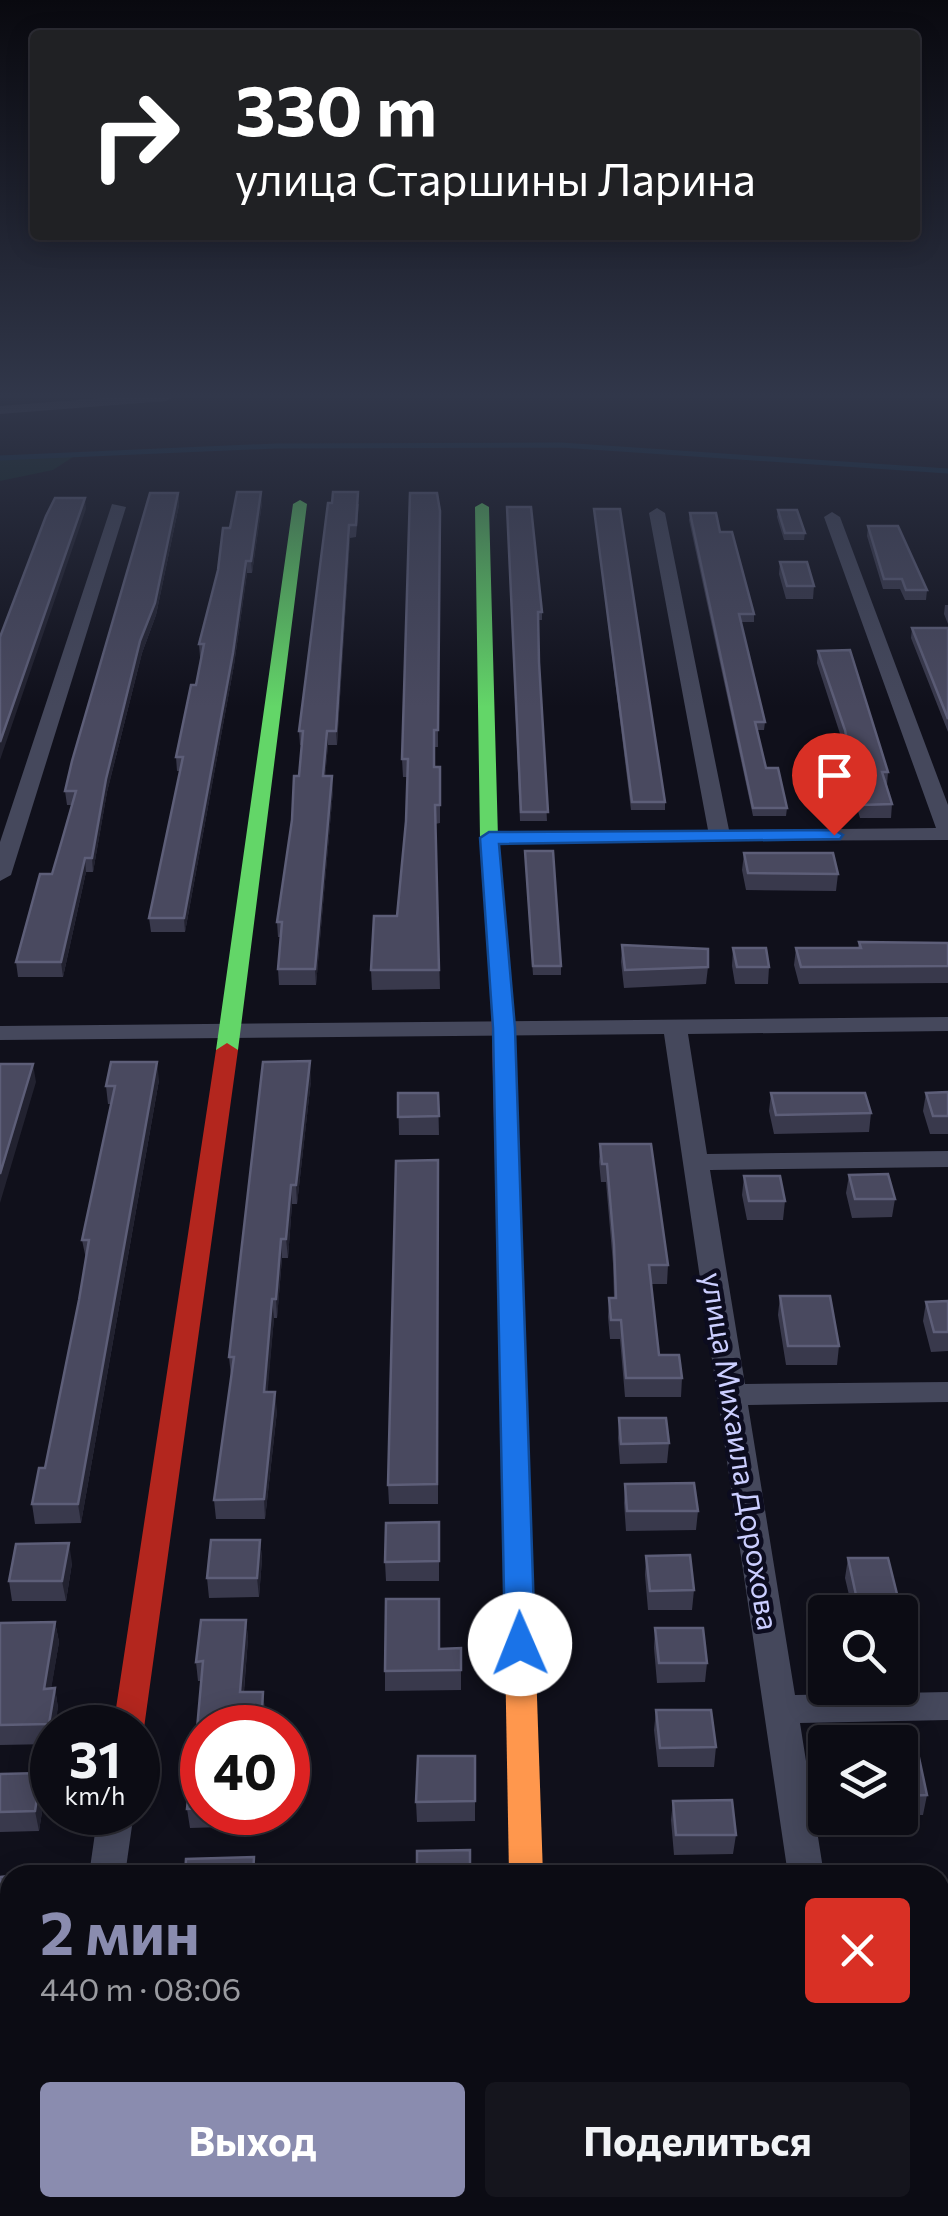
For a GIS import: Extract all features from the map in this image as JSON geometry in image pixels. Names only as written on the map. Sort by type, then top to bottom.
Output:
[{"type":"street","points":[[131,1705],[230,1031],[300,504]]},
{"type":"street","points":[[0,876],[118,507]]},
{"type":"street","points":[[482,508],[489,838],[504,1028],[526,1865]]},
{"type":"street","points":[[657,513],[720,836]]},
{"type":"street","points":[[489,838],[948,834],[832,518]]},
{"type":"street","points":[[0,1033],[948,1024]]},
{"type":"street","name":"улица Михаила Дорохова","points":[[675,1026],[804,1865]]},
{"type":"street","points":[[696,1162],[948,1158]]},
{"type":"street","points":[[734,1395],[948,1392]]},
{"type":"street","points":[[781,1709],[948,1706]]},
{"type":"street","points":[[108,1865],[113,1835]]},
{"type":"building","points":[[54,500],[84,500],[0,742],[0,637]]},
{"type":"building","points":[[148,500],[176,500],[155,603],[140,641],[106,779],[92,858],[85,858],[61,962],[16,962],[40,874],[52,874],[76,791],[65,791]]},
{"type":"building","points":[[235,500],[260,500],[184,918],[149,918],[183,757],[176,757],[191,685],[196,685],[204,644],[199,644],[218,570],[223,528],[230,528]]},
{"type":"building","points":[[357,500],[356,525],[349,525],[336,731],[327,731],[323,776],[332,776],[315,969],[278,969],[282,922],[277,922],[292,820],[294,776],[299,776],[303,731],[299,731],[328,503]]},
{"type":"building","points":[[410,500],[438,500],[438,730],[434,730],[434,767],[440,767],[440,805],[435,805],[439,970],[371,970],[374,916],[397,916],[408,759],[402,759]]},
{"type":"building","points":[[507,507],[531,507],[542,612],[538,612],[539,662],[548,812],[521,812]]},
{"type":"building","points":[[594,509],[620,509],[665,802],[632,802]]},
{"type":"building","points":[[778,510],[797,510],[805,533],[785,533]]},
{"type":"building","points":[[690,513],[716,513],[720,532],[732,532],[754,614],[739,614],[765,722],[755,722],[766,768],[778,768],[787,808],[753,808]]},
{"type":"building","points":[[868,526],[898,526],[927,590],[906,590],[902,579],[884,579]]},
{"type":"building","points":[[780,562],[807,562],[814,586],[787,586]]},
{"type":"building","points":[[912,628],[948,628],[948,719]]},
{"type":"building","points":[[850,650],[888,772],[882,772],[892,804],[861,805],[842,740],[847,740],[845,730],[818,651]]},
{"type":"building","points":[[525,851],[553,851],[561,966],[533,966]]},
{"type":"building","points":[[744,853],[833,853],[838,874],[748,873]]},
{"type":"building","points":[[859,942],[948,943],[948,966],[801,967],[796,948],[861,948]]},
{"type":"building","points":[[622,945],[708,949],[708,967],[625,970]]},
{"type":"building","points":[[733,948],[766,948],[769,967],[737,967]]},
{"type":"building","points":[[310,1061],[296,1185],[291,1185],[276,1299],[272,1299],[264,1392],[275,1392],[264,1499],[214,1500],[234,1357],[229,1357],[263,1062]]},
{"type":"building","points":[[111,1062],[157,1062],[78,1504],[32,1504],[39,1468],[45,1468],[79,1300],[89,1240],[82,1240],[115,1086],[106,1086]]},
{"type":"building","points":[[0,1064],[33,1064],[0,1174]]},
{"type":"building","points":[[948,1092],[948,1116],[933,1116],[926,1093]]},
{"type":"building","points":[[398,1093],[438,1093],[439,1116],[398,1117]]},
{"type":"building","points":[[771,1093],[865,1093],[871,1113],[776,1115]]},
{"type":"building","points":[[600,1144],[651,1144],[668,1265],[649,1265],[659,1355],[679,1355],[682,1378],[626,1378],[621,1320],[611,1320],[609,1298],[616,1298],[614,1245],[607,1164],[602,1164]]},
{"type":"building","points":[[438,1160],[437,1484],[388,1485],[396,1161]]},
{"type":"building","points":[[888,1174],[895,1199],[855,1199],[849,1175]]},
{"type":"building","points":[[744,1176],[780,1176],[785,1201],[749,1201]]},
{"type":"building","points":[[780,1296],[830,1296],[839,1346],[788,1346]]},
{"type":"building","points":[[948,1301],[948,1332],[934,1332],[926,1302]]},
{"type":"building","points":[[619,1418],[666,1418],[669,1443],[621,1444]]},
{"type":"building","points":[[694,1483],[698,1511],[627,1511],[625,1484]]},
{"type":"building","points":[[439,1522],[439,1561],[385,1562],[386,1523]]},
{"type":"building","points":[[211,1540],[260,1540],[257,1578],[207,1578]]},
{"type":"building","points":[[69,1543],[62,1581],[9,1581],[16,1544]]},
{"type":"building","points":[[690,1555],[694,1590],[650,1591],[646,1556]]},
{"type":"building","points":[[848,1558],[888,1558],[897,1594],[856,1595]]},
{"type":"building","points":[[386,1599],[439,1599],[439,1649],[461,1648],[461,1670],[385,1671]]},
{"type":"building","points":[[201,1620],[246,1620],[240,1692],[263,1692],[262,1705],[199,1705],[203,1661],[196,1662]]},
{"type":"building","points":[[55,1622],[44,1689],[55,1688],[52,1705],[30,1705],[30,1724],[0,1725],[0,1623]]},
{"type":"building","points":[[655,1628],[703,1628],[707,1663],[659,1663]]},
{"type":"building","points":[[656,1710],[711,1710],[716,1747],[660,1748]]},
{"type":"building","points":[[918,1753],[927,1795],[918,1795]]},
{"type":"building","points":[[418,1756],[475,1756],[475,1801],[416,1802]]},
{"type":"building","points":[[30,1773],[30,1811],[0,1812],[0,1774]]},
{"type":"building","points":[[732,1800],[736,1835],[676,1835],[673,1801]]},
{"type":"building","points":[[470,1850],[470,1865],[417,1865],[417,1851]]},
{"type":"building","points":[[254,1857],[254,1865],[186,1865],[186,1859]]},
{"type":"traffic: fast","points":[[227,1050],[300,504]]},
{"type":"traffic: fast","points":[[482,507],[489,838],[501,993]]},
{"type":"traffic: slow","points":[[513,1371],[526,1865]]},
{"type":"traffic: jam","points":[[501,993],[513,1371]]},
{"type":"traffic: jam","points":[[131,1705],[227,1050]]},
{"type":"route","points":[[520,1644],[504,1028],[489,838],[834,835]]}]
